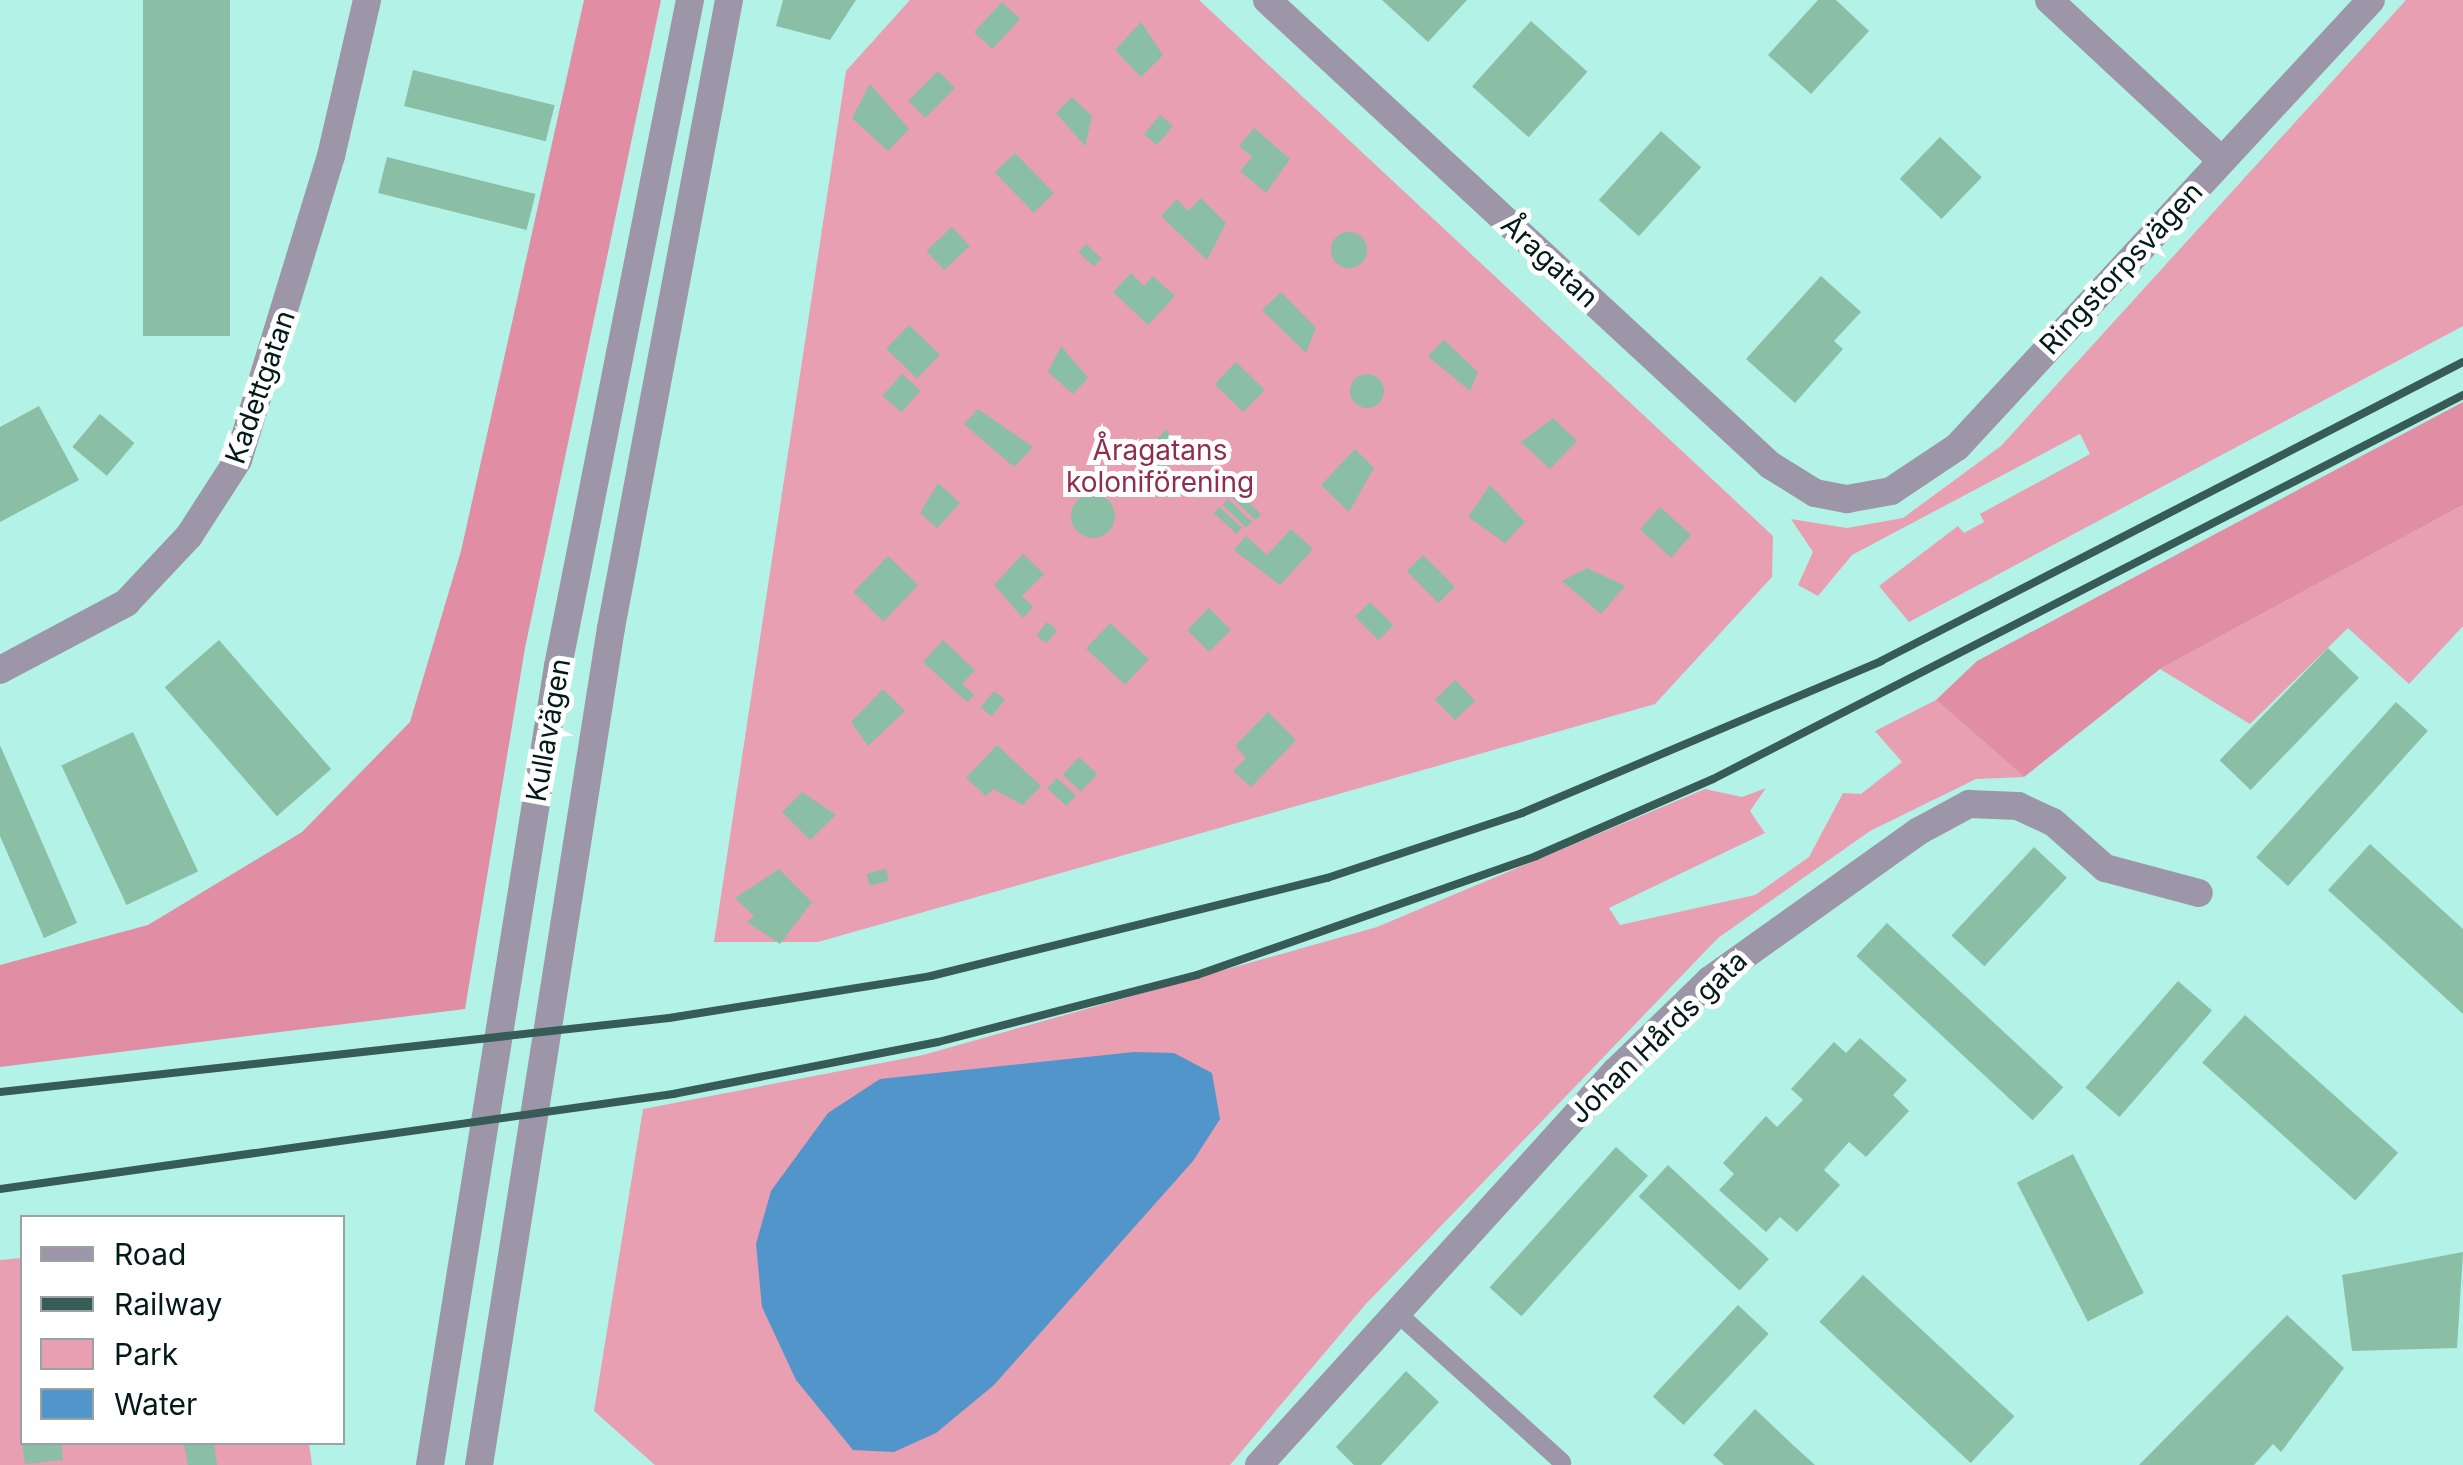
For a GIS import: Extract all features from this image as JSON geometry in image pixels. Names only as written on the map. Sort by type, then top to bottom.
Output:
[{"type":"street","name":"Kadettgatan","points":[[0,670],[126,603],[189,536],[238,460],[331,156],[366,0]]},
{"type":"street","name":"Kullavägen","points":[[430,1465],[558,666],[690,0]]},
{"type":"street","name":"Kullavägen","points":[[479,1465],[611,628],[729,0]]},
{"type":"street","name":"Åragatan","points":[[1267,0],[1770,464],[1815,493],[1847,498]]},
{"type":"street","points":[[2049,0],[2221,160]]},
{"type":"street","name":"Ringstorpsvägen","points":[[1847,498],[1891,490],[1957,446],[2371,0]]},
{"type":"street","name":"Johan Hårds gata","points":[[1259,1465],[1396,1312],[1710,980],[1919,831],[1969,804],[2018,806],[2053,822],[2105,868],[2199,892]]},
{"type":"lane","points":[[1396,1312],[1562,1462]]},
{"type":"green space","name":"Åragatans koloniförening","points":[[910,0],[1199,0],[1773,536],[1772,577],[1655,704],[818,942],[714,942],[846,71]]},
{"type":"green space","points":[[2406,0],[2463,0],[2463,326],[1909,622],[1879,586],[1958,526],[1964,533],[1984,522],[1980,514],[2090,454],[2080,434],[1852,555],[1818,596],[1798,585],[1813,552],[1791,519],[1847,528],[1903,518],[2001,446]]},
{"type":"green space","points":[[2463,505],[2463,626],[2409,684],[2348,628],[2250,724],[2160,669]]},
{"type":"green space","points":[[1936,700],[2024,777],[1976,779],[1870,831],[1718,938],[1365,1305],[1230,1465],[655,1465],[594,1411],[643,1109],[923,1055],[1377,927],[1705,789],[1742,797],[1766,788],[1750,811],[1765,833],[1609,908],[1620,925],[1755,895],[1809,857],[1843,793],[1861,794],[1902,762],[1875,731]]},
{"type":"green space","points":[[20,1258],[20,1445],[309,1445],[312,1465],[0,1465],[0,1260]]},
{"type":"shaded area","points":[[584,0],[661,0],[525,648],[465,1009],[0,1067],[0,965],[148,925],[302,832],[410,722],[461,551]]},
{"type":"shaded area","points":[[2463,402],[2463,505],[2160,669],[2024,777],[1936,700],[1977,661]]},
{"type":"water","points":[[1134,1052],[1174,1053],[1212,1073],[1220,1119],[1193,1161],[994,1385],[936,1433],[894,1452],[853,1450],[796,1380],[762,1307],[756,1244],[771,1191],[828,1113],[880,1079]]},
{"type":"building","points":[[143,0],[230,0],[230,336],[143,336]]},
{"type":"building","points":[[783,0],[856,0],[830,40],[776,26]]},
{"type":"building","points":[[1382,0],[1467,0],[1428,42]]},
{"type":"building","points":[[1818,0],[1836,0],[1869,31],[1811,94],[1768,55]]},
{"type":"building","points":[[1002,2],[1020,19],[992,49],[974,32]]},
{"type":"building","points":[[1531,21],[1587,72],[1529,137],[1472,86]]},
{"type":"building","points":[[1141,22],[1163,55],[1141,77],[1115,50]]},
{"type":"building","points":[[413,70],[555,105],[546,141],[404,106]]},
{"type":"building","points":[[938,71],[955,88],[925,118],[908,101]]},
{"type":"building","points":[[870,84],[909,129],[888,151],[852,118]]},
{"type":"building","points":[[1072,97],[1092,116],[1085,146],[1056,113]]},
{"type":"building","points":[[1160,115],[1173,126],[1157,145],[1144,134]]},
{"type":"building","points":[[1254,128],[1290,159],[1266,193],[1240,171],[1252,157],[1239,146]]},
{"type":"building","points":[[1661,131],[1701,167],[1639,236],[1599,200]]},
{"type":"building","points":[[1940,137],[1982,177],[1941,219],[1900,179]]},
{"type":"building","points":[[1015,153],[1054,193],[1034,213],[995,172]]},
{"type":"building","points":[[387,157],[535,194],[527,230],[378,193]]},
{"type":"building","points":[[1201,198],[1226,223],[1207,260],[1161,216],[1177,199],[1188,211]]},
{"type":"building","points":[[952,227],[970,246],[944,270],[926,251]]},
{"type":"building","points":[[1349,232],[1362,237],[1367,250],[1362,263],[1349,268],[1336,263],[1331,250],[1336,237]]},
{"type":"building","points":[[1086,244],[1101,258],[1094,266],[1078,252]]},
{"type":"building","points":[[1131,273],[1144,286],[1153,276],[1175,296],[1148,325],[1113,292]]},
{"type":"building","points":[[1821,276],[1861,312],[1834,341],[1843,349],[1795,403],[1746,359]]},
{"type":"building","points":[[1281,292],[1316,328],[1306,353],[1262,310]]},
{"type":"building","points":[[909,325],[940,355],[917,379],[886,349]]},
{"type":"building","points":[[1444,340],[1478,372],[1470,391],[1428,356]]},
{"type":"building","points":[[1061,346],[1088,378],[1073,394],[1048,372]]},
{"type":"building","points":[[1236,362],[1265,390],[1243,412],[1214,384]]},
{"type":"building","points":[[902,374],[921,391],[901,412],[883,396]]},
{"type":"building","points":[[1367,374],[1379,379],[1384,391],[1379,403],[1367,408],[1355,403],[1350,391],[1355,379]]},
{"type":"building","points":[[39,406],[79,480],[0,522],[0,427]]},
{"type":"building","points":[[978,409],[1033,447],[1014,467],[964,424]]},
{"type":"building","points":[[100,414],[134,443],[107,476],[72,447]]},
{"type":"building","points":[[1553,418],[1577,441],[1550,469],[1521,442]]},
{"type":"building","points":[[1167,429],[1178,457],[1163,472],[1143,453]]},
{"type":"building","points":[[1355,449],[1374,468],[1349,512],[1321,485]]},
{"type":"building","points":[[938,483],[960,503],[937,528],[920,513]]},
{"type":"building","points":[[1490,485],[1525,522],[1505,543],[1468,517]]},
{"type":"building","points":[[1236,490],[1261,514],[1256,520],[1230,496]]},
{"type":"building","points":[[1093,494],[1108,501],[1115,516],[1108,531],[1093,538],[1078,531],[1071,516],[1078,501]]},
{"type":"building","points":[[1228,499],[1252,522],[1246,528],[1222,505]]},
{"type":"building","points":[[1219,507],[1242,528],[1237,534],[1214,513]]},
{"type":"building","points":[[1660,507],[1691,535],[1671,557],[1640,529]]},
{"type":"building","points":[[1291,529],[1313,549],[1280,585],[1234,550],[1246,536],[1267,555]]},
{"type":"building","points":[[1023,554],[1044,574],[1022,596],[1033,607],[1023,618],[994,585]]},
{"type":"building","points":[[1423,555],[1455,587],[1439,603],[1407,571]]},
{"type":"building","points":[[888,556],[918,585],[883,621],[853,592]]},
{"type":"building","points":[[1587,568],[1625,586],[1601,614],[1562,581]]},
{"type":"building","points":[[1370,602],[1393,625],[1378,640],[1355,617]]},
{"type":"building","points":[[1209,608],[1231,630],[1209,652],[1187,630]]},
{"type":"building","points":[[1047,622],[1057,630],[1046,643],[1036,635]]},
{"type":"building","points":[[1110,623],[1149,659],[1125,685],[1086,649]]},
{"type":"building","points":[[219,640],[331,769],[277,816],[165,687]]},
{"type":"building","points":[[943,640],[975,670],[962,684],[974,695],[967,702],[923,662]]},
{"type":"building","points":[[2328,648],[2359,678],[2251,790],[2220,760]]},
{"type":"building","points":[[1455,680],[1475,701],[1455,720],[1435,699]]},
{"type":"building","points":[[883,689],[905,711],[868,746],[851,722]]},
{"type":"building","points":[[994,691],[1005,700],[992,716],[981,707]]},
{"type":"building","points":[[2396,702],[2428,731],[2288,886],[2256,857]]},
{"type":"building","points":[[1268,712],[1296,740],[1251,787],[1233,771],[1246,758],[1235,746]]},
{"type":"building","points":[[133,732],[198,872],[126,905],[61,765]]},
{"type":"building","points":[[0,745],[77,923],[44,938],[0,836]]},
{"type":"building","points":[[997,745],[1041,786],[1023,805],[993,789],[986,796],[966,778]]},
{"type":"building","points":[[1079,757],[1097,774],[1081,792],[1063,775]]},
{"type":"building","points":[[1057,778],[1076,796],[1066,806],[1047,788]]},
{"type":"building","points":[[802,792],[836,815],[810,840],[782,812]]},
{"type":"building","points":[[2370,844],[2463,929],[2463,1014],[2328,890]]},
{"type":"building","points":[[2034,847],[2067,878],[1984,966],[1951,935]]},
{"type":"building","points":[[779,869],[812,902],[780,944],[747,922],[754,916],[735,898]]},
{"type":"building","points":[[886,869],[889,881],[869,885],[867,874]]},
{"type":"building","points":[[1887,923],[2063,1087],[2033,1120],[1856,956]]},
{"type":"building","points":[[2178,981],[2212,1011],[2119,1117],[2085,1087]]},
{"type":"building","points":[[2245,1015],[2398,1153],[2355,1200],[2202,1063]]},
{"type":"building","points":[[1860,1038],[1907,1080],[1893,1095],[1909,1111],[1866,1157],[1849,1142],[1824,1170],[1840,1185],[1797,1232],[1780,1217],[1766,1232],[1719,1190],[1734,1174],[1723,1163],[1766,1116],[1777,1127],[1803,1100],[1791,1089],[1834,1042],[1846,1053]]},
{"type":"building","points":[[1616,1147],[1648,1176],[1521,1316],[1490,1287]]},
{"type":"building","points":[[2073,1154],[2144,1293],[2088,1322],[2017,1183]]},
{"type":"building","points":[[1668,1165],[1769,1259],[1740,1291],[1639,1196]]},
{"type":"building","points":[[2463,1252],[2457,1348],[2352,1351],[2342,1275]]},
{"type":"building","points":[[1863,1275],[2014,1416],[1971,1463],[1819,1322]]},
{"type":"building","points":[[1738,1305],[1769,1334],[1683,1425],[1653,1396]]},
{"type":"building","points":[[2287,1315],[2344,1368],[2281,1452],[2273,1444],[2254,1465],[2139,1465]]},
{"type":"building","points":[[1406,1371],[1439,1402],[1381,1465],[1354,1465],[1336,1447]]},
{"type":"building","points":[[1755,1409],[1815,1465],[1724,1465],[1713,1455]]},
{"type":"building","points":[[22,1445],[61,1445],[63,1460],[25,1464]]},
{"type":"building","points":[[184,1445],[214,1445],[217,1465],[188,1465]]},
{"type":"railway","points":[[0,1092],[669,1018],[931,976],[1327,878],[1522,813],[1881,661],[2463,362]]},
{"type":"railway","points":[[0,1189],[673,1094],[938,1042],[1197,975],[1536,856],[1713,779],[2463,395]]}]
